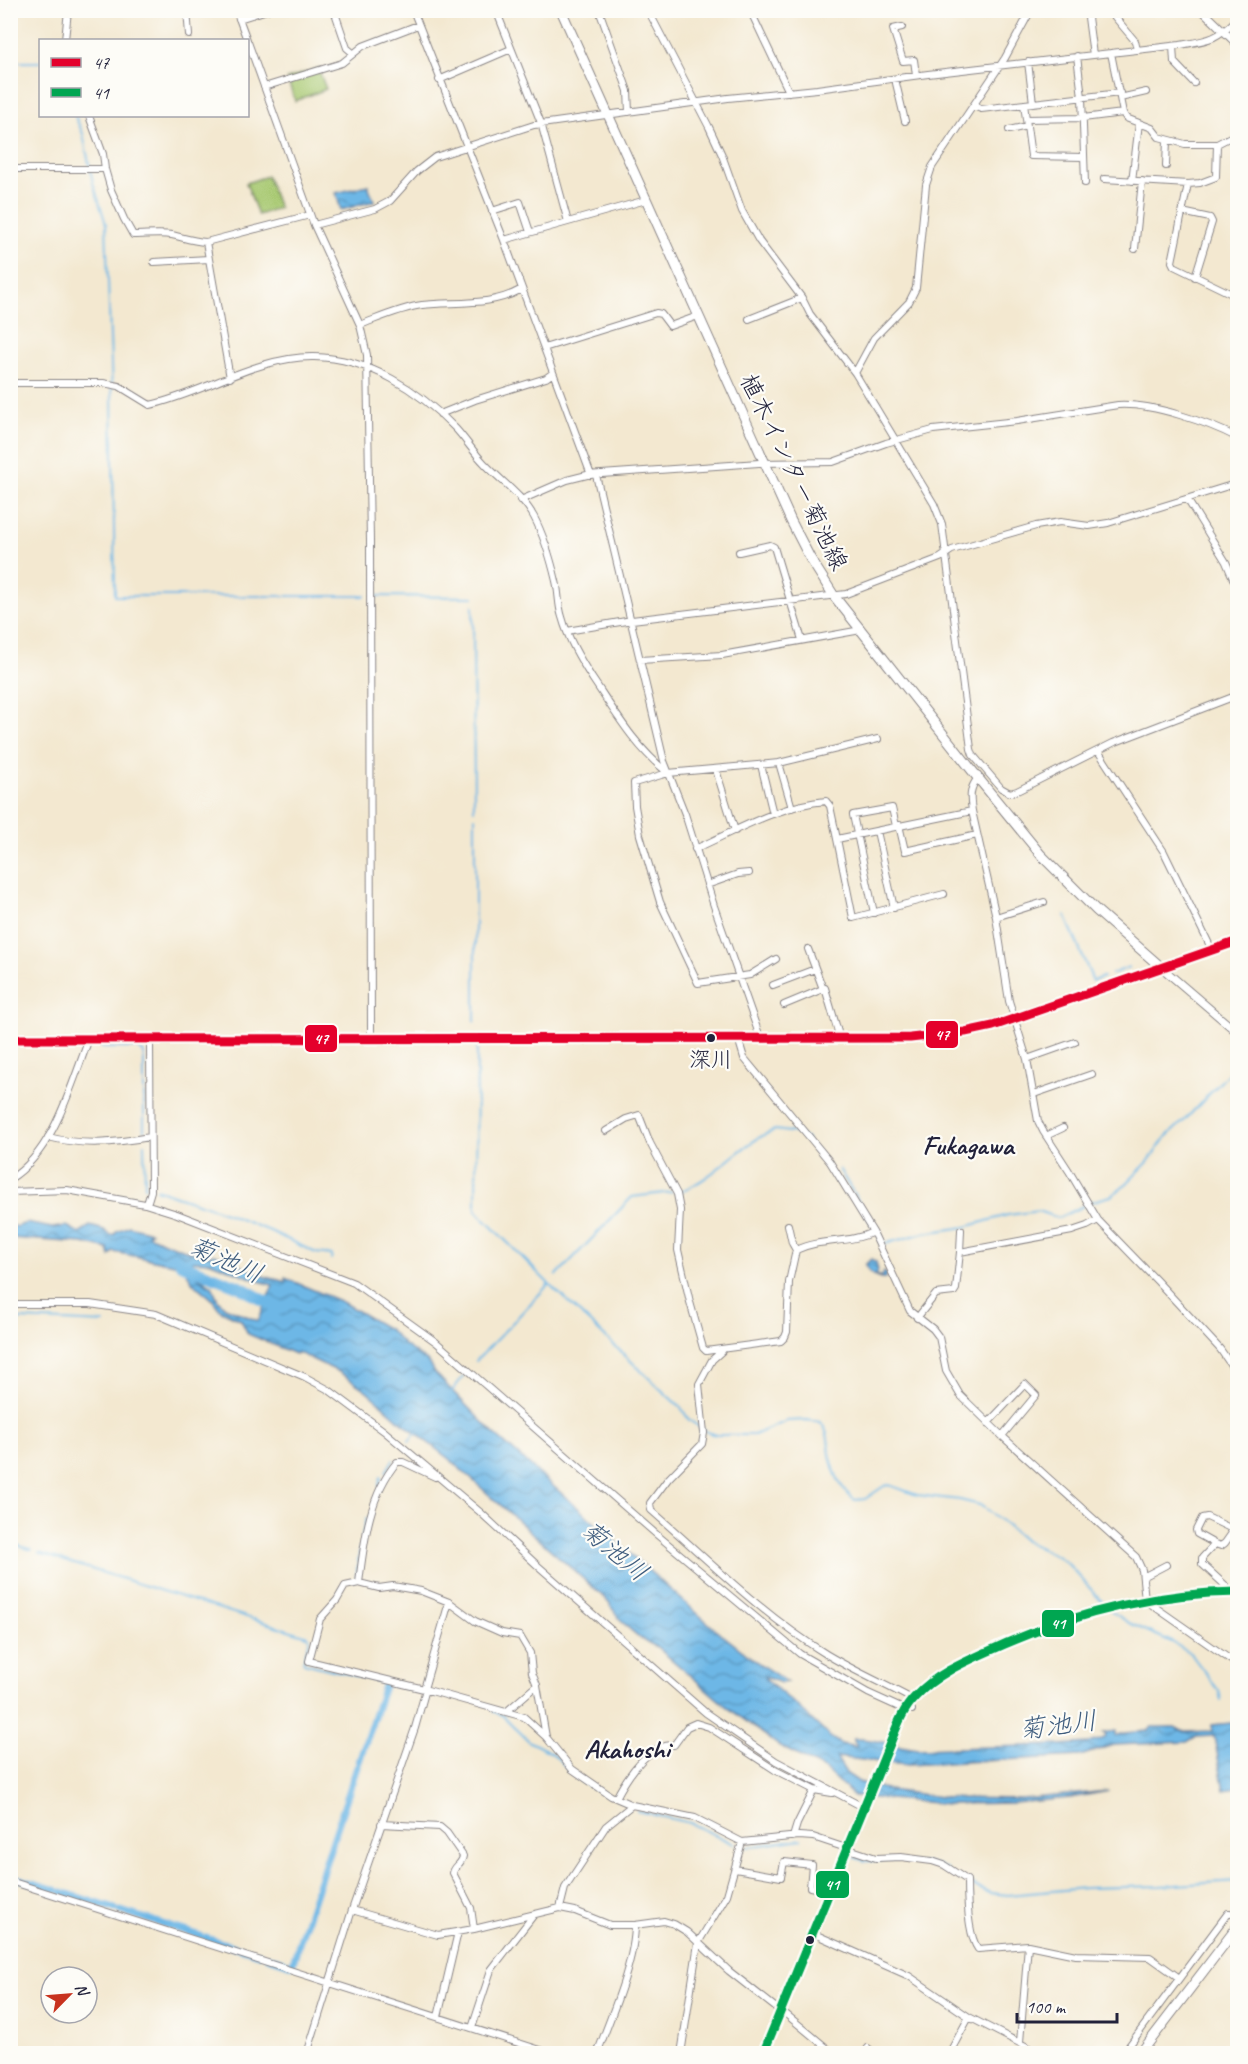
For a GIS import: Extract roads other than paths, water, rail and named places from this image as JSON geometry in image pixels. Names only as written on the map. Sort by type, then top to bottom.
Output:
[{"type":"main road","name":"植木インター菊池線","points":[[561,10],[800,540],[834,596],[1019,830],[1063,879],[1162,968]]},
{"type":"main road","points":[[10,1039],[568,1040],[937,1036],[1015,1020],[1238,941]]},
{"type":"main road","points":[[1140,2054],[1238,1926]]},
{"type":"street","points":[[65,39],[68,10]]},
{"type":"street","points":[[187,10],[189,35]]},
{"type":"street","points":[[236,10],[246,39]]},
{"type":"street","points":[[239,20],[267,10]]},
{"type":"street","points":[[333,10],[347,48],[353,53]]},
{"type":"street","points":[[412,10],[504,240],[593,475],[632,620],[668,773],[685,814],[760,1037]]},
{"type":"street","points":[[496,10],[541,123],[568,222]]},
{"type":"street","points":[[599,10],[628,91],[629,112]]},
{"type":"street","points":[[648,10],[722,155],[742,211],[759,241],[855,373],[934,504],[942,524],[973,755],[969,766]]},
{"type":"street","points":[[750,10],[789,92]]},
{"type":"street","points":[[855,373],[874,338],[913,296],[918,278],[928,175],[1000,65],[1031,10]]},
{"type":"street","points":[[1088,10],[1093,55]]},
{"type":"street","points":[[1202,10],[1238,45]]},
{"type":"street","points":[[1112,11],[1135,41],[1137,50]]},
{"type":"street","points":[[314,225],[375,209],[390,201],[417,171],[435,157],[541,123],[916,75],[1207,41],[1224,32],[1238,18]]},
{"type":"street","points":[[264,87],[342,63],[363,46],[418,25]]},
{"type":"street","points":[[902,27],[893,29],[903,61],[914,60],[916,75]]},
{"type":"street","points":[[249,46],[310,215],[360,325],[368,366],[371,1038]]},
{"type":"street","points":[[1173,46],[1174,62],[1194,83]]},
{"type":"street","points":[[439,80],[511,49]]},
{"type":"street","points":[[1111,53],[1126,118],[1152,128],[1159,137],[1185,144],[1217,144],[1238,133]]},
{"type":"street","points":[[1077,56],[1082,97],[1085,183]]},
{"type":"street","points":[[1028,62],[1033,103]]},
{"type":"street","points":[[895,79],[905,121]]},
{"type":"street","points":[[973,106],[981,109],[1146,92]]},
{"type":"street","points":[[1024,104],[1031,156],[1084,157]]},
{"type":"street","points":[[1009,130],[1027,123],[1124,113]]},
{"type":"street","points":[[89,117],[103,154],[111,190],[123,219],[133,235],[174,235],[191,241],[206,242],[310,215]]},
{"type":"street","points":[[1131,181],[1139,123]]},
{"type":"street","points":[[1166,166],[1167,140]]},
{"type":"street","points":[[1104,179],[1200,183],[1216,177],[1217,144]]},
{"type":"street","points":[[10,169],[105,169]]},
{"type":"street","points":[[1135,249],[1142,181]]},
{"type":"street","points":[[1188,184],[1172,262],[1174,266],[1238,297]]},
{"type":"street","points":[[504,240],[646,200]]},
{"type":"street","points":[[492,211],[520,202],[530,232]]},
{"type":"street","points":[[1182,212],[1210,218],[1212,222],[1195,277]]},
{"type":"street","points":[[206,242],[230,378]]},
{"type":"street","points":[[154,262],[209,259]]},
{"type":"street","points":[[360,325],[421,305],[470,303],[510,296],[522,289]]},
{"type":"street","points":[[749,319],[802,298]]},
{"type":"street","points":[[544,348],[659,313],[670,326],[698,316]]},
{"type":"street","points":[[10,383],[103,383],[119,386],[150,405],[287,359],[316,357],[368,366],[404,387],[457,430],[484,464],[533,515],[557,584],[562,619],[579,658],[629,734],[668,773]]},
{"type":"street","points":[[440,414],[475,400],[546,378],[553,373]]},
{"type":"street","points":[[521,500],[567,480],[593,475],[833,462],[933,430],[1017,421],[1131,404],[1162,410],[1238,438]]},
{"type":"street","points":[[567,631],[632,620],[834,596],[864,588],[945,554],[1036,526],[1060,522],[1089,526],[1108,523],[1238,483]]},
{"type":"street","points":[[1187,499],[1226,562],[1238,590]]},
{"type":"street","points":[[739,552],[770,545],[774,547],[802,640]]},
{"type":"street","points":[[640,660],[722,655],[861,630]]},
{"type":"street","points":[[973,755],[1001,788],[1010,793],[1113,743],[1238,695]]},
{"type":"street","points":[[776,959],[750,975],[738,975],[698,983],[660,902],[640,835],[634,783],[668,773],[780,763],[878,740]]},
{"type":"street","points":[[1098,751],[1164,852],[1212,950]]},
{"type":"street","points":[[780,763],[792,808]]},
{"type":"street","points":[[760,765],[773,814]]},
{"type":"street","points":[[716,770],[735,831]]},
{"type":"street","points":[[978,778],[972,786],[970,795],[972,811],[996,916],[1007,989],[1027,1059],[1038,1121],[1098,1220],[1220,1349],[1233,1368],[1238,1370]]},
{"type":"street","points":[[695,849],[773,814],[826,801],[830,806],[853,918],[944,894]]},
{"type":"street","points":[[874,913],[853,815],[892,808],[905,851],[977,835]]},
{"type":"street","points":[[837,839],[972,811]]},
{"type":"street","points":[[877,831],[894,908]]},
{"type":"street","points":[[707,885],[738,874],[749,873]]},
{"type":"street","points":[[996,916],[1044,902]]},
{"type":"street","points":[[808,949],[823,989],[825,988],[838,1038]]},
{"type":"street","points":[[1162,968],[1238,1033]]},
{"type":"street","points":[[774,985],[815,969]]},
{"type":"street","points":[[784,1005],[823,989]]},
{"type":"street","points":[[738,1038],[744,1058],[826,1156],[873,1232],[910,1311],[933,1329],[939,1338],[946,1371],[956,1390],[1002,1436],[1136,1557],[1143,1577],[1145,1600]]},
{"type":"street","points":[[10,1179],[33,1161],[48,1137],[89,1039]]},
{"type":"street","points":[[147,1204],[151,1191],[150,1040]]},
{"type":"street","points":[[1027,1059],[1075,1042]]},
{"type":"street","points":[[1034,1094],[1092,1074]]},
{"type":"street","points":[[606,1131],[626,1119],[639,1115],[650,1143],[677,1194],[680,1210],[678,1250],[690,1302],[706,1352],[777,1342],[785,1337],[788,1324],[789,1282],[796,1250],[788,1225]]},
{"type":"street","points":[[1046,1136],[1063,1128]]},
{"type":"street","points":[[48,1137],[94,1144],[150,1137]]},
{"type":"street","points":[[10,1192],[67,1190],[147,1204],[354,1283],[435,1341],[656,1534],[800,1654],[854,1686],[908,1710]]},
{"type":"street","points":[[960,1252],[1072,1231],[1098,1220]]},
{"type":"street","points":[[917,1318],[936,1294],[954,1292],[956,1289],[961,1230]]},
{"type":"street","points":[[796,1250],[818,1243],[856,1239],[873,1232]]},
{"type":"street","points":[[10,1304],[90,1304],[156,1314],[305,1377],[329,1390],[444,1480],[706,1713],[776,1761],[863,1807]]},
{"type":"street","points":[[722,1350],[712,1360],[699,1384],[704,1430],[700,1447],[668,1479],[650,1503],[651,1510],[740,1588],[801,1636],[826,1654],[912,1700]]},
{"type":"street","points":[[988,1423],[1025,1384],[1036,1395],[1002,1436]]},
{"type":"street","points":[[359,1584],[364,1541],[372,1512],[387,1475],[394,1465],[397,1462],[404,1462],[444,1480]]},
{"type":"street","points":[[1207,1516],[1230,1528],[1232,1533],[1225,1544],[1221,1546],[1215,1544],[1197,1534],[1196,1530],[1202,1518],[1207,1516]]},
{"type":"street","points":[[1215,1544],[1202,1558],[1202,1564],[1226,1586],[1229,1592]]},
{"type":"street","points":[[1143,1577],[1166,1565]]},
{"type":"street","points":[[546,1737],[530,1653],[520,1636],[502,1633],[475,1621],[450,1602],[421,1591],[393,1586],[379,1588],[359,1584],[345,1586],[337,1600],[320,1619],[309,1660],[524,1717],[546,1737],[572,1769],[584,1779],[632,1805],[695,1818],[742,1842],[813,1837],[876,1858],[914,1858],[944,1865],[967,1880],[970,1920],[975,1946],[978,1949],[1028,1945],[1076,1955],[1150,1957],[1178,1977]]},
{"type":"street","points":[[763,2054],[863,1807],[912,1700],[933,1681],[950,1670],[1010,1641],[1078,1617],[1145,1600],[1238,1592]]},
{"type":"street","points":[[1145,1600],[1238,1665]]},
{"type":"street","points":[[307,2054],[352,1910],[415,1728],[450,1602]]},
{"type":"street","points":[[506,1712],[537,1685]]},
{"type":"street","points":[[616,1798],[625,1782],[650,1755],[665,1744],[674,1745],[687,1727],[696,1723],[709,1727],[775,1770],[814,1790],[839,1794]]},
{"type":"street","points":[[793,1837],[814,1790]]},
{"type":"street","points":[[560,1908],[565,1888],[606,1826],[632,1805]]},
{"type":"street","points":[[381,1824],[440,1827],[447,1833],[463,1856],[453,1873],[471,1908],[474,1929]]},
{"type":"street","points":[[681,2054],[698,1944],[727,1895],[742,1842]]},
{"type":"street","points":[[735,1869],[781,1877],[784,1862],[812,1865],[810,1887],[830,1891]]},
{"type":"street","points":[[10,1881],[553,2054]]},
{"type":"street","points":[[352,1910],[438,1935],[533,1916],[560,1908],[575,1911],[610,1925],[635,1925],[664,1921],[687,1932],[698,1944],[834,2054]]},
{"type":"street","points":[[1123,2054],[1178,1977],[1230,1913]]},
{"type":"street","points":[[472,2028],[492,1970],[533,1916]]},
{"type":"street","points":[[597,2054],[631,1954],[635,1925]]},
{"type":"street","points":[[438,2017],[458,1932]]},
{"type":"street","points":[[812,1933],[909,1976],[969,2017],[1041,2054]]},
{"type":"street","points":[[1020,2042],[1028,1945]]},
{"type":"street","points":[[949,2054],[969,2017]]},
{"type":"street","points":[[864,2054],[868,2048],[876,2054]]},
{"type":"water","points":[[368,185],[374,201],[341,210],[336,193]]},
{"type":"water","points":[[10,1223],[16,1227],[26,1223],[52,1228],[67,1226],[79,1233],[90,1226],[104,1230],[110,1235],[129,1226],[151,1232],[148,1235],[182,1249],[201,1254],[215,1254],[263,1276],[286,1282],[285,1278],[342,1302],[390,1330],[404,1345],[427,1361],[435,1373],[493,1433],[715,1629],[754,1660],[787,1682],[781,1683],[765,1677],[831,1738],[841,1744],[857,1747],[853,1739],[861,1739],[918,1749],[1059,1745],[1090,1743],[1105,1738],[1106,1735],[1103,1733],[1116,1731],[1116,1736],[1147,1731],[1152,1727],[1175,1727],[1184,1732],[1212,1731],[1212,1725],[1231,1723],[1237,1727],[1237,1788],[1224,1790],[1214,1736],[1195,1737],[1187,1742],[1113,1745],[1080,1756],[906,1765],[836,1757],[846,1773],[859,1782],[889,1790],[948,1798],[1022,1799],[1109,1791],[1070,1798],[1013,1803],[948,1804],[854,1796],[824,1769],[778,1745],[727,1707],[657,1647],[636,1634],[623,1622],[609,1602],[449,1459],[399,1420],[367,1391],[339,1372],[297,1352],[295,1354],[248,1334],[241,1320],[221,1311],[179,1265],[114,1252],[110,1256],[108,1249],[83,1243],[11,1238]],"holes":[[[192,1261],[211,1262],[273,1285],[258,1321],[225,1307],[218,1300],[212,1286],[198,1277],[195,1271],[198,1267],[192,1265]]]},
{"type":"water","points":[[871,1259],[876,1262],[878,1271],[876,1275],[881,1277],[884,1272],[887,1274],[886,1278],[877,1277],[868,1270],[865,1265]]},
{"type":"waterway","points":[[10,62],[39,62]]},
{"type":"waterway","points":[[75,117],[83,134],[93,183],[106,224],[112,393],[115,596],[365,596]]},
{"type":"waterway","points":[[377,596],[474,597]]},
{"type":"waterway","points":[[473,605],[474,809]]},
{"type":"waterway","points":[[475,817],[475,1022]]},
{"type":"waterway","points":[[1065,915],[1093,981],[1103,977]]},
{"type":"waterway","points":[[1112,974],[1129,967]]},
{"type":"waterway","points":[[101,1046],[103,1048],[137,1048],[144,1053],[144,1130]]},
{"type":"waterway","points":[[477,1049],[476,1211],[549,1284],[682,1409],[689,1420],[707,1432],[717,1435],[754,1435],[787,1421],[820,1422],[827,1433],[831,1460],[838,1480],[855,1500],[865,1499],[889,1485],[917,1495],[960,1500],[980,1505],[1025,1541],[1067,1563],[1106,1606]]},
{"type":"waterway","points":[[1089,1202],[1111,1196],[1122,1188],[1148,1162],[1166,1137],[1238,1063]]},
{"type":"waterway","points":[[679,1192],[705,1178],[750,1144],[775,1130],[797,1133],[808,1140]]},
{"type":"waterway","points":[[144,1144],[145,1187]]},
{"type":"waterway","points":[[817,1151],[823,1159]]},
{"type":"waterway","points":[[839,1169],[884,1244],[924,1233],[965,1227],[1008,1215],[1039,1211],[1058,1218],[1085,1205]]},
{"type":"waterway","points":[[156,1189],[215,1209],[316,1253],[332,1255],[331,1259]]},
{"type":"waterway","points":[[556,1276],[632,1197],[672,1192]]},
{"type":"waterway","name":"菊池川","points":[[181,1264],[240,1287],[279,1309]]},
{"type":"waterway","points":[[476,1361],[549,1284]]},
{"type":"waterway","points":[[10,1321],[20,1319],[104,1323]]},
{"type":"waterway","points":[[452,1391],[463,1377]]},
{"type":"waterway","points":[[409,1441],[417,1432]]},
{"type":"waterway","points":[[386,1472],[393,1460]]},
{"type":"waterway","points":[[379,1486],[381,1477]]},
{"type":"waterway","points":[[362,1537],[366,1519]]},
{"type":"waterway","points":[[10,1543],[32,1550]]},
{"type":"waterway","points":[[356,1580],[360,1547]]},
{"type":"waterway","points":[[39,1553],[308,1636],[310,1639],[304,1663],[421,1692]]},
{"type":"waterway","points":[[1111,1611],[1129,1623],[1172,1642],[1191,1654],[1219,1691],[1221,1700]]},
{"type":"waterway","points":[[359,1762],[385,1683]]},
{"type":"waterway","points":[[429,1694],[435,1695]]},
{"type":"waterway","points":[[493,1711],[502,1715],[530,1742],[552,1753],[581,1781],[605,1795]]},
{"type":"waterway","points":[[268,1957],[292,1965],[357,1767]]},
{"type":"waterway","points":[[637,1811],[690,1823],[734,1844]]},
{"type":"waterway","points":[[748,1847],[801,1839]]},
{"type":"waterway","points":[[848,1855],[865,1861],[898,1860]]},
{"type":"waterway","points":[[922,1863],[937,1865],[947,1870]]},
{"type":"waterway","points":[[10,1876],[56,1890]]},
{"type":"waterway","points":[[970,1884],[990,1893],[1008,1895],[1085,1888],[1238,1881]]},
{"type":"waterway","points":[[62,1892],[115,1909]]},
{"type":"waterway","points":[[121,1911],[172,1927]]},
{"type":"waterway","points":[[175,1928],[201,1936]]},
{"type":"waterway","points":[[206,1938],[259,1954]]},
{"type":"tunnel","points":[[1230,1913],[1238,1918]]},
{"type":"place","name":"深川","points":[[711,1038]]},
{"type":"district","name":"Fukagawa","points":[[968,1145]]},
{"type":"district","name":"Akahoshi","points":[[627,1749]]}]
